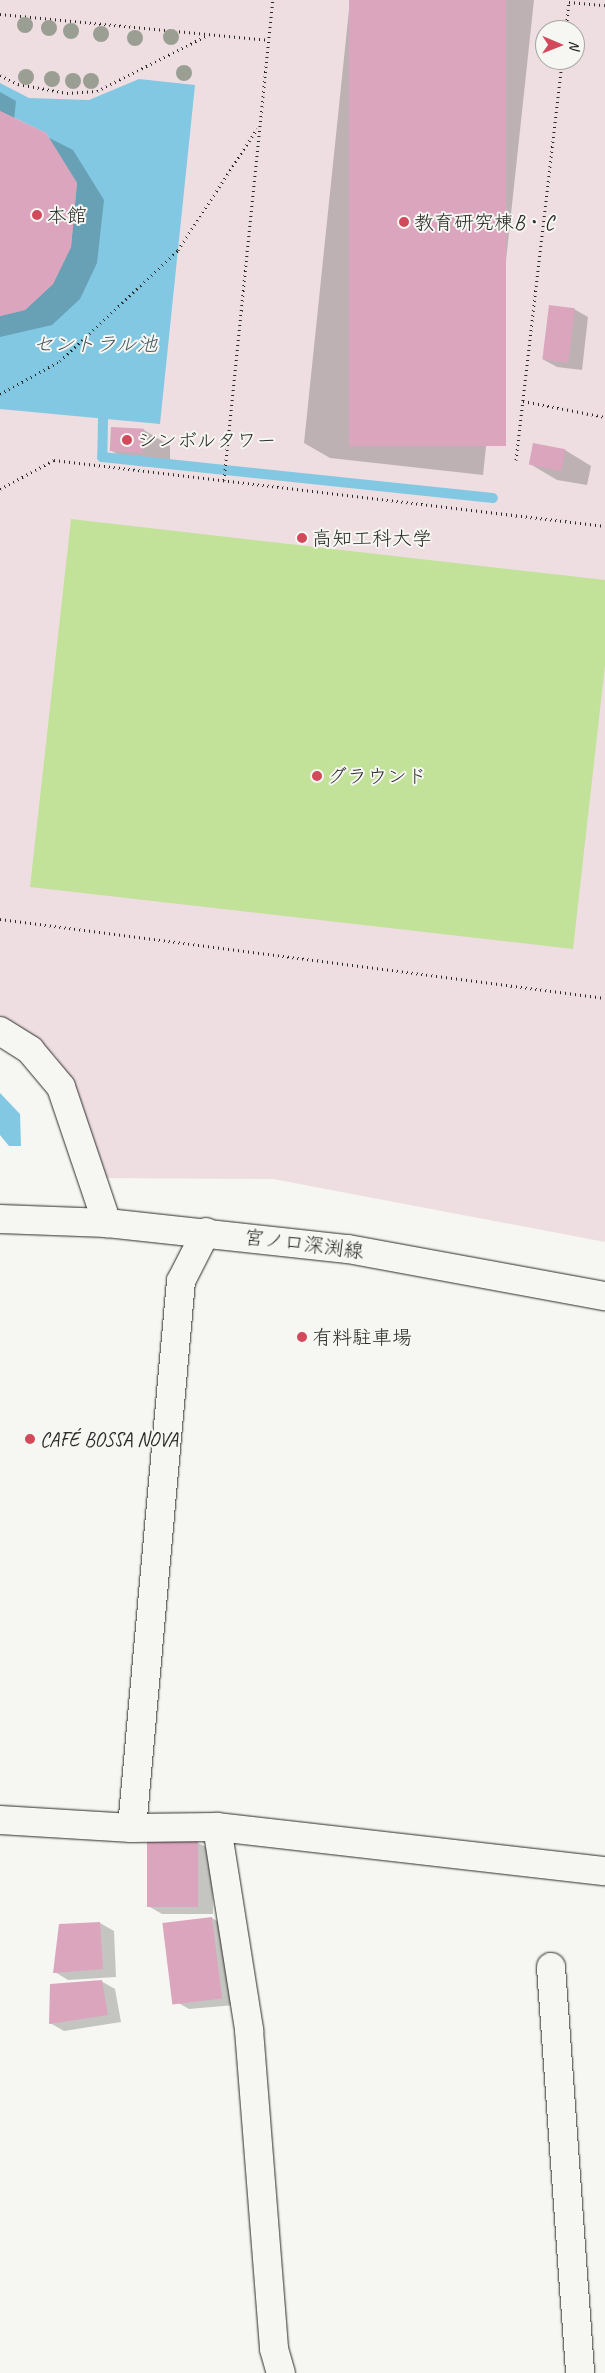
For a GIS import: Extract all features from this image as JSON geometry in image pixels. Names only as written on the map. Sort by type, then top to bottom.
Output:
[{"type":"street","points":[[0,1031],[30,1050],[60,1088],[107,1223]]},
{"type":"street","name":"宮ノ口深渕線","points":[[0,1219],[107,1223],[206,1232],[424,1261],[605,1296]]},
{"type":"street","points":[[132,1828],[181,1281],[206,1232]]},
{"type":"street","points":[[0,1820],[132,1828],[217,1827],[605,1871]]},
{"type":"street","points":[[217,1827],[249,2030],[274,2349],[281,2373]]},
{"type":"street","points":[[551,1967],[580,2373]]},
{"type":"path","points":[[224,480],[258,128],[273,0]]},
{"type":"path","points":[[567,20],[569,1],[605,5]]},
{"type":"path","points":[[0,14],[268,40]]},
{"type":"path","points":[[0,75],[18,84],[67,93],[97,91],[209,34]]},
{"type":"path","points":[[516,460],[561,70]]},
{"type":"path","points":[[0,394],[60,361],[178,250],[258,128]]},
{"type":"path","points":[[523,401],[605,417]]},
{"type":"path","points":[[0,489],[54,460],[605,526]]},
{"type":"path","points":[[0,919],[605,998]]},
{"type":"shaded area","name":"高知工科大学","points":[[0,0],[605,0],[605,1242],[273,1179],[106,1178],[56,1056],[0,1015]]},
{"type":"green space","name":"グラウンド","points":[[71,519],[605,580],[605,665],[573,949],[30,887]]},
{"type":"water","name":"セントラル池","points":[[139,79],[195,85],[160,424],[0,409],[0,316],[25,310],[53,284],[71,247],[77,183],[46,133],[0,111],[0,83],[29,98],[89,100]]},
{"type":"water","points":[[0,1093],[20,1114],[21,1146],[9,1146],[0,1135]]},
{"type":"building","name":"教育研究棟B・C","points":[[349,0],[506,0],[506,446],[349,446]]},
{"type":"building","name":"本館","points":[[0,111],[46,133],[77,183],[71,247],[53,284],[25,310],[0,316]]},
{"type":"building","points":[[549,305],[575,308],[568,363],[542,360]]},
{"type":"building","name":"シンボルタワー","points":[[111,427],[144,429],[143,453],[110,451]]},
{"type":"building","points":[[533,443],[565,449],[561,471],[529,465]]},
{"type":"building","points":[[147,1841],[198,1841],[198,1907],[147,1907]]},
{"type":"building","points":[[212,1917],[222,1998],[172,2004],[162,1923]]},
{"type":"building","points":[[100,1922],[103,1969],[53,1973],[59,1924]]},
{"type":"building","points":[[102,1980],[108,2015],[49,2024],[50,1984]]},
{"type":"waterway","points":[[103,418],[102,457],[493,498]]},
{"type":"place","name":"本館","points":[[37,215]]},
{"type":"place","name":"教育研究棟B・C","points":[[404,222]]},
{"type":"place","name":"シンボルタワー","points":[[127,440]]},
{"type":"place","name":"高知工科大学","points":[[302,538]]},
{"type":"place","name":"グラウンド","points":[[317,776]]},
{"type":"place","name":"有料駐車場","points":[[302,1337]]},
{"type":"place","name":"CAFÉ BOSSA NOVA","points":[[30,1439]]}]
